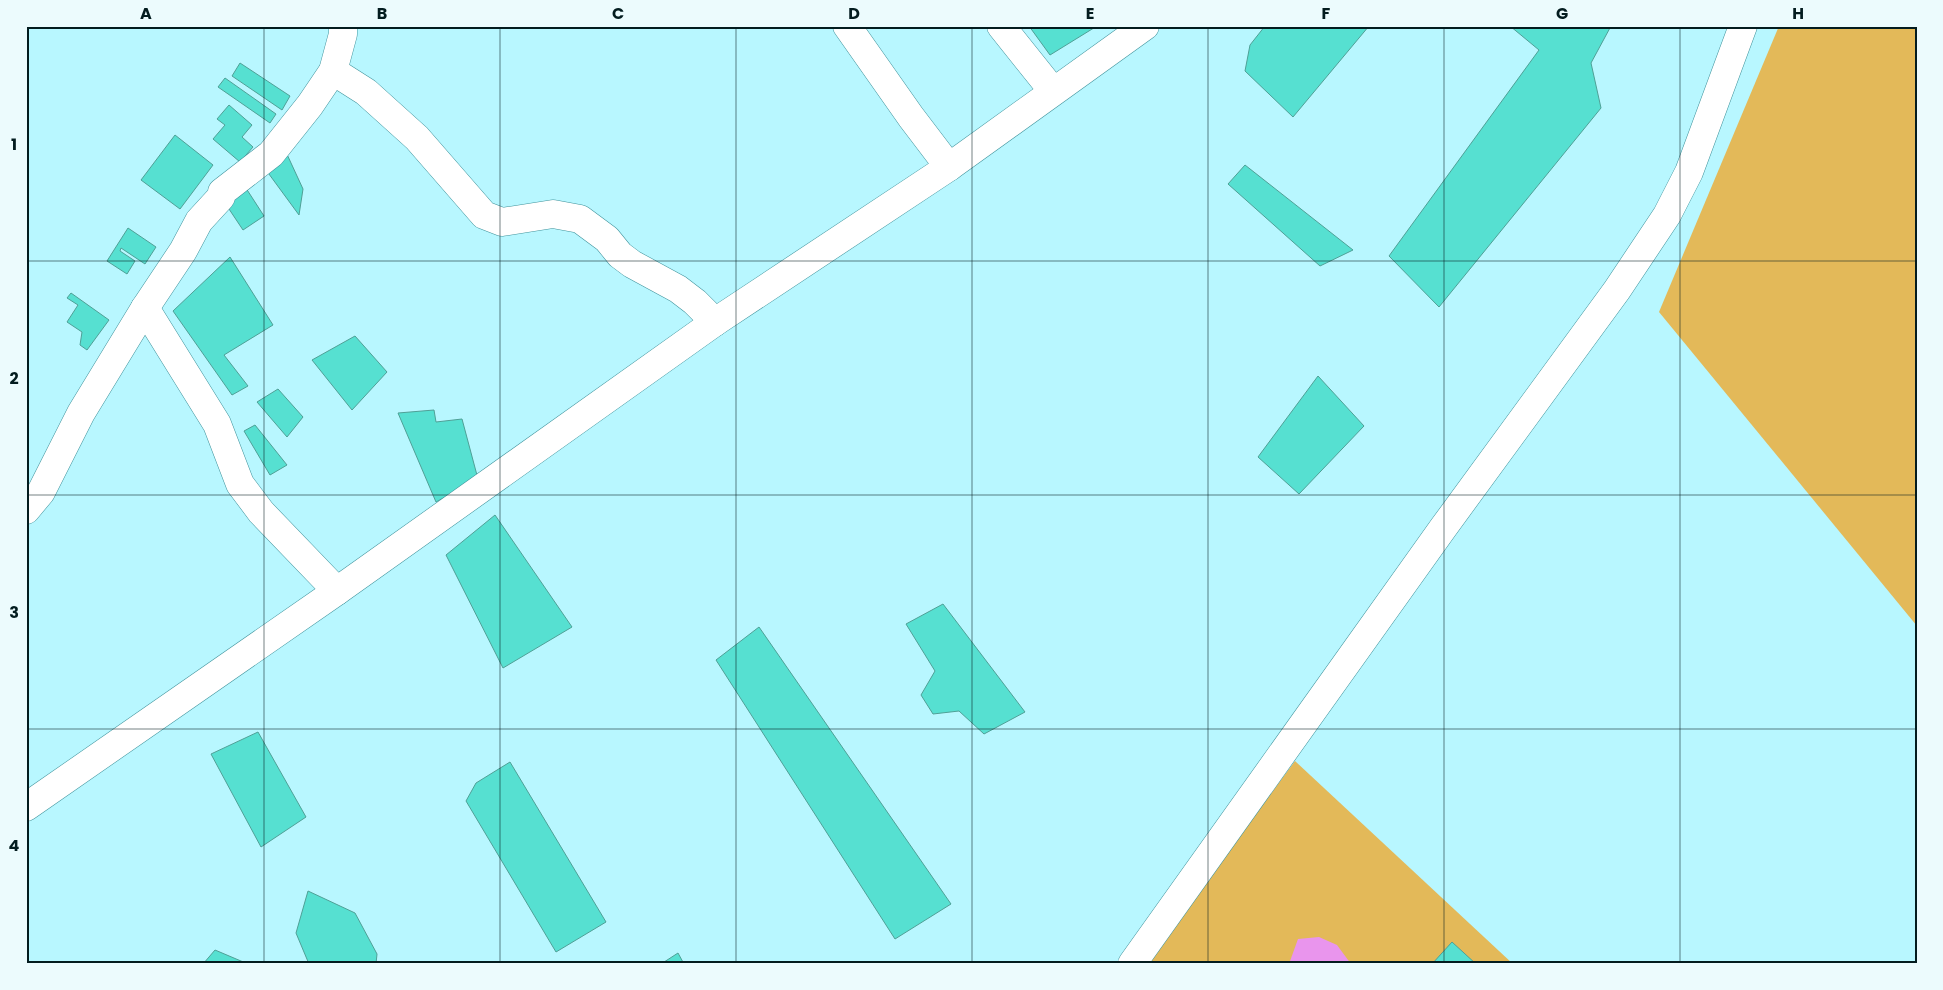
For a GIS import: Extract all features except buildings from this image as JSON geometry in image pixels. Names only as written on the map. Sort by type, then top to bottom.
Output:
[{"type":"street","points":[[26,510],[41,492],[81,413],[145,308],[183,251],[199,221],[221,197],[222,192],[271,154],[310,105],[333,70],[343,34],[343,26]]},
{"type":"street","points":[[847,26],[911,117],[950,167]]},
{"type":"street","points":[[1001,26],[1054,91]]},
{"type":"street","points":[[26,807],[337,591],[714,322],[950,167],[1145,26]]},
{"type":"street","points":[[1132,964],[1443,528],[1617,290],[1667,215],[1689,172],[1743,26]]},
{"type":"street","points":[[333,70],[366,92],[417,138],[484,215],[502,222],[553,214],[580,219],[606,239],[620,255],[632,264],[678,289],[695,302],[714,322]]},
{"type":"street","points":[[145,308],[217,424],[240,484],[261,512],[337,591]]},
{"type":"shaded area","points":[[1779,26],[1917,26],[1917,626],[1659,312]]},
{"type":"shaded area","points":[[1295,761],[1513,964],[1145,964]]},
{"type":"shaded area","points":[[1319,937],[1337,945],[1351,964],[1289,964],[1298,939]]}]
